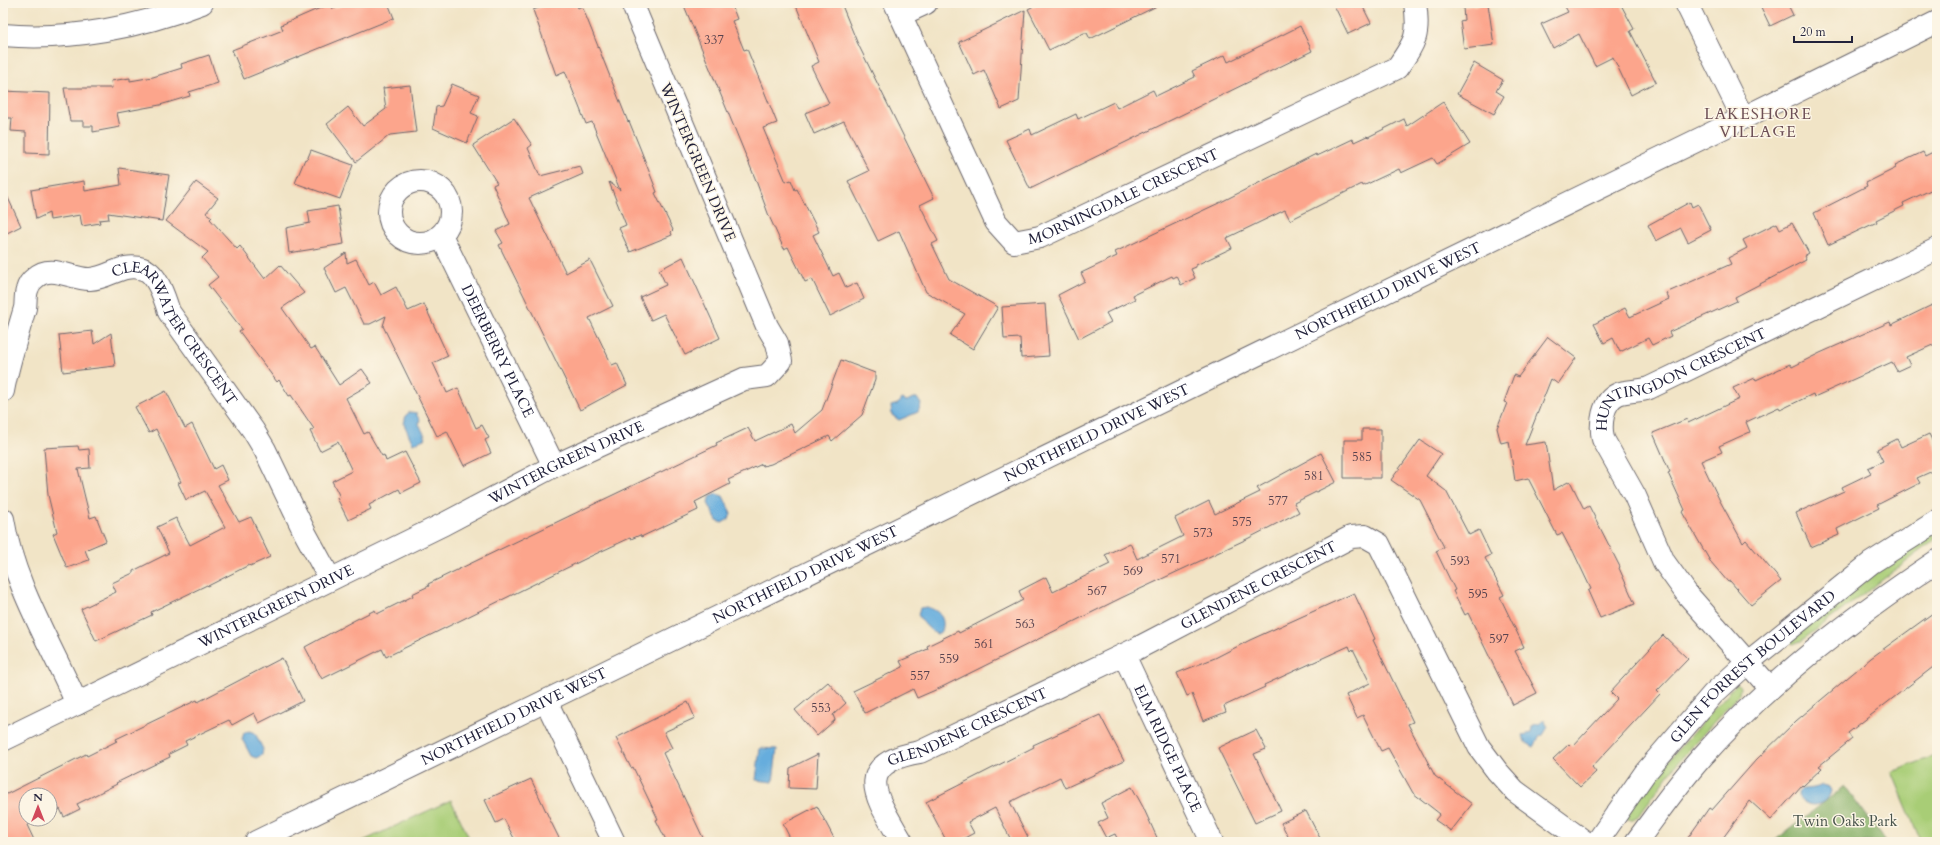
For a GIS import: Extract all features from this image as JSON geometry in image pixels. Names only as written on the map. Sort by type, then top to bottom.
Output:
[{"type":"street","points":[[3,35],[50,36],[93,33],[131,25],[202,3]]},
{"type":"street","name":"WINTERGREEN DRIVE","points":[[3,740],[444,524],[554,466],[744,379],[767,376],[781,361],[777,343],[767,326],[632,3]]},
{"type":"street","name":"MORNINGDALE CRESCENT","points":[[926,3],[897,9],[996,222],[1014,242],[1040,237],[1397,68],[1414,44],[1418,22],[1415,3]]},
{"type":"street","points":[[1686,3],[1743,118]]},
{"type":"street","name":"NORTHFIELD DRIVE WEST","points":[[256,842],[1743,118],[1937,22]]},
{"type":"street","name":"DEERBERRY PLACE","points":[[441,235],[554,466]]},
{"type":"street","name":"HUNTINGDON CRESCENT","points":[[1770,688],[1687,594],[1664,562],[1635,496],[1602,439],[1601,431],[1603,413],[1610,400],[1618,394],[1642,390],[1655,385],[1937,249]]},
{"type":"street","name":"CLEARWATER CRESCENT","points":[[3,391],[25,306],[26,291],[36,277],[47,272],[61,272],[74,278],[90,279],[102,277],[128,266],[144,269],[159,285],[169,312],[254,430],[305,533],[330,579]]},
{"type":"street","points":[[3,519],[9,547],[21,581],[78,704]]},
{"type":"street","name":"GLEN FORREST BOULEVARD","points":[[1597,842],[1645,773],[1714,694],[1747,663],[1871,563],[1937,521]]},
{"type":"street","name":"GLENDENE CRESCENT","points":[[902,842],[882,807],[874,786],[877,774],[890,760],[904,754],[920,752],[1124,654],[1351,537],[1365,536],[1379,544],[1479,748],[1515,791],[1585,842]]},
{"type":"street","name":"GLEN FORREST BOULEVARD","points":[[1636,842],[1700,758],[1770,688],[1887,594],[1937,561]]},
{"type":"street","name":"ELM RIDGE PLACE","points":[[1124,654],[1212,842]]},
{"type":"street","points":[[546,701],[614,842]]},
{"type":"green space","points":[[1932,533],[1934,539],[1930,544],[1801,641],[1793,644],[1789,641],[1815,614]]},
{"type":"green space","points":[[1737,683],[1740,687],[1739,694],[1679,761],[1638,816],[1633,819],[1627,819],[1625,813],[1626,808]]},
{"type":"green space","points":[[1937,755],[1937,842],[1921,842],[1892,772]]},
{"type":"green space","name":"Twin Oaks Park","points":[[1845,786],[1886,842],[1773,842]]},
{"type":"green space","points":[[451,800],[471,842],[361,842]]},
{"type":"water","points":[[917,398],[921,404],[918,412],[899,420],[892,415],[891,406],[898,404],[901,399],[907,401]]},
{"type":"water","points":[[410,412],[417,413],[417,416],[420,419],[419,424],[426,438],[413,444],[404,424],[406,415]]},
{"type":"water","points":[[716,494],[723,496],[731,513],[729,519],[722,523],[717,521],[708,503],[710,497]]},
{"type":"water","points":[[926,607],[938,612],[942,618],[942,631],[937,634],[926,626],[918,614],[920,608]]},
{"type":"water","points":[[1544,720],[1548,727],[1543,735],[1540,736],[1534,747],[1525,742],[1523,735],[1531,733],[1532,726],[1539,724]]},
{"type":"water","points":[[249,731],[255,733],[263,749],[262,755],[256,758],[251,756],[242,739],[244,733]]},
{"type":"water","points":[[760,748],[777,749],[773,782],[756,780]]},
{"type":"water","points":[[1822,785],[1829,787],[1831,791],[1829,797],[1821,803],[1811,805],[1806,803],[1798,796],[1799,791]]},
{"type":"building","points":[[348,3],[388,3],[394,18],[244,79],[232,50],[283,30],[281,25],[313,11],[331,4],[333,9]]},
{"type":"building","points":[[552,3],[576,3],[578,8],[582,6],[628,122],[629,121],[640,148],[657,192],[655,193],[673,230],[671,232],[672,235],[630,252],[619,228],[626,225],[609,182],[620,190],[592,122],[586,124],[565,71],[556,75],[533,10]]},
{"type":"building","points":[[683,3],[731,3],[737,19],[732,21],[744,50],[747,49],[777,123],[763,128],[786,182],[791,180],[795,190],[797,189],[819,232],[813,235],[833,276],[839,273],[846,288],[857,283],[864,299],[830,316],[812,279],[805,282],[788,247],[784,249],[769,216],[755,178]]},
{"type":"building","points":[[795,3],[841,3],[857,42],[934,198],[920,205],[938,241],[932,244],[949,279],[998,307],[973,349],[950,335],[965,314],[926,292],[899,231],[878,241],[848,181],[869,171],[844,121],[814,134],[805,113],[829,103],[811,66],[819,62]]},
{"type":"building","points":[[1040,3],[1163,3],[1090,39],[1087,33],[1084,33],[1049,50],[1028,9]]},
{"type":"building","points":[[1333,3],[1361,3],[1371,23],[1348,34]]},
{"type":"building","points":[[1563,3],[1620,3],[1634,29],[1630,31],[1656,82],[1631,95],[1613,57],[1595,66],[1579,34],[1553,48],[1541,24],[1568,12]]},
{"type":"building","points":[[1759,3],[1787,3],[1793,15],[1770,26]]},
{"type":"building","points":[[1488,4],[1494,45],[1464,49],[1460,21],[1464,20],[1463,7]]},
{"type":"building","points":[[1025,10],[1019,101],[1001,109],[984,70],[974,75],[959,42]]},
{"type":"building","points":[[1300,26],[1312,51],[1030,189],[1006,140],[1030,129],[1032,135],[1076,114],[1078,119],[1114,102],[1117,108],[1153,90],[1156,96],[1195,77],[1192,71],[1225,55],[1228,62]]},
{"type":"building","points":[[209,55],[218,83],[189,92],[190,96],[160,105],[117,113],[120,127],[93,132],[93,126],[83,126],[83,121],[70,121],[64,88],[112,88],[111,81],[130,78],[130,81],[153,77],[182,68],[181,64]]},
{"type":"building","points":[[1474,63],[1503,80],[1496,91],[1504,96],[1494,114],[1457,94]]},
{"type":"building","points":[[452,84],[479,95],[471,113],[478,116],[467,143],[433,128],[436,107],[442,106]]},
{"type":"building","points":[[410,85],[416,132],[390,135],[356,162],[327,124],[348,107],[363,126],[386,109],[383,88]]},
{"type":"building","points":[[3,91],[50,93],[49,154],[26,153],[26,132],[11,131],[12,118],[3,118]]},
{"type":"building","points":[[1443,102],[1470,144],[1437,164],[1433,158],[1401,173],[1399,169],[1363,186],[1362,184],[1290,220],[1285,210],[1227,238],[1232,248],[1196,265],[1196,267],[1191,269],[1195,278],[1181,285],[1177,276],[1173,278],[1172,276],[1133,295],[1135,299],[1106,313],[1111,322],[1079,339],[1058,295],[1085,281],[1081,273],[1117,256],[1115,252],[1221,202],[1316,154],[1317,156],[1353,139],[1354,142],[1367,136],[1368,137],[1404,119],[1407,126]]},
{"type":"building","points":[[514,118],[532,145],[528,148],[540,176],[580,166],[583,174],[529,198],[566,273],[590,260],[613,306],[589,318],[612,365],[617,363],[627,385],[580,410],[499,245],[503,243],[496,231],[510,224],[493,185],[497,183],[473,145]]},
{"type":"building","points":[[311,150],[353,165],[340,199],[295,183],[305,159],[307,160]]},
{"type":"building","points":[[1937,150],[1937,187],[1903,203],[1904,206],[1876,220],[1877,222],[1828,245],[1814,213],[1867,186],[1866,183],[1896,168],[1895,165],[1923,152],[1925,156]]},
{"type":"building","points":[[119,168],[169,175],[162,221],[108,213],[109,219],[99,220],[100,223],[82,226],[80,215],[50,220],[49,213],[36,219],[31,190],[84,181],[85,191],[121,185]]},
{"type":"building","points":[[196,182],[218,198],[206,213],[212,217],[210,219],[237,249],[240,246],[265,279],[280,265],[304,293],[282,308],[311,349],[315,347],[339,385],[362,369],[372,383],[346,398],[364,434],[368,432],[382,456],[384,455],[386,461],[405,452],[421,483],[401,493],[399,489],[369,505],[371,509],[348,520],[337,498],[340,497],[332,481],[352,471],[338,442],[320,451],[310,431],[314,429],[291,395],[289,396],[279,380],[277,382],[239,331],[242,329],[208,285],[218,277],[202,258],[208,252],[166,221]]},
{"type":"building","points":[[3,187],[21,226],[3,235]]},
{"type":"building","points":[[1690,202],[1692,207],[1698,204],[1711,230],[1688,242],[1681,228],[1656,241],[1648,225]]},
{"type":"building","points":[[338,206],[344,244],[289,253],[286,228],[310,223],[308,211]]},
{"type":"building","points":[[1777,223],[1780,229],[1792,223],[1809,253],[1804,256],[1806,260],[1735,297],[1737,301],[1669,332],[1671,336],[1652,345],[1648,338],[1620,352],[1613,338],[1604,343],[1594,324],[1625,308],[1630,317],[1669,299],[1666,293],[1731,264],[1728,258],[1747,248],[1743,240]]},
{"type":"building","points":[[346,253],[347,263],[356,259],[369,285],[374,282],[381,295],[396,287],[408,311],[424,304],[448,356],[433,363],[447,393],[458,388],[476,428],[482,425],[489,438],[485,440],[491,453],[464,466],[447,431],[437,436],[383,326],[386,316],[370,324],[364,324],[346,288],[336,293],[324,268]]},
{"type":"building","points":[[683,257],[720,338],[685,355],[664,314],[651,320],[640,297],[666,285],[659,270]]},
{"type":"building","points":[[1045,304],[1049,356],[1021,358],[1020,338],[1004,339],[1002,307]]},
{"type":"building","points":[[1932,305],[1937,316],[1937,343],[1906,357],[1910,365],[1897,371],[1892,362],[1814,397],[1813,394],[1780,410],[1779,407],[1746,422],[1750,432],[1719,446],[1722,452],[1701,461],[1720,501],[1743,543],[1746,540],[1781,581],[1751,605],[1710,561],[1682,512],[1685,510],[1668,473],[1670,472],[1653,433],[1687,419],[1688,423],[1739,399],[1733,388],[1755,378],[1756,380],[1790,364],[1792,367],[1890,322],[1891,325]]},
{"type":"building","points":[[92,331],[94,344],[111,333],[115,366],[63,372],[59,335]]},
{"type":"building","points":[[1548,337],[1576,358],[1558,384],[1551,379],[1525,445],[1546,442],[1553,490],[1570,481],[1584,509],[1589,506],[1620,567],[1619,568],[1635,604],[1600,618],[1588,591],[1591,589],[1572,549],[1571,550],[1562,533],[1557,535],[1528,478],[1515,481],[1509,441],[1501,443],[1497,428],[1507,403],[1504,402],[1514,375],[1518,377]]},
{"type":"building","points":[[841,360],[875,373],[875,380],[862,415],[832,441],[829,436],[771,464],[763,466],[762,464],[728,480],[730,484],[695,502],[698,510],[641,537],[640,535],[631,539],[630,538],[589,557],[386,657],[382,649],[322,679],[305,647],[355,620],[375,610],[377,614],[413,596],[412,594],[429,586],[428,584],[717,445],[716,443],[748,428],[755,441],[791,424],[795,433],[822,410]]},
{"type":"building","points":[[166,391],[185,428],[192,424],[214,469],[221,465],[228,480],[218,485],[239,522],[251,517],[270,557],[250,566],[249,565],[208,586],[207,585],[151,612],[152,615],[96,641],[81,609],[116,592],[112,583],[169,553],[157,527],[176,518],[190,545],[225,527],[205,491],[186,500],[178,483],[181,482],[156,429],[149,433],[135,407]]},
{"type":"building","points":[[1362,429],[1381,429],[1381,478],[1344,478],[1344,440],[1362,440]]},
{"type":"building","points":[[1929,434],[1937,450],[1937,469],[1917,478],[1920,483],[1877,505],[1879,508],[1837,529],[1839,535],[1811,547],[1796,513],[1844,491],[1842,487],[1871,473],[1868,468],[1883,461],[1877,449],[1897,439],[1901,447]]},
{"type":"building","points":[[1420,440],[1441,454],[1426,476],[1446,491],[1469,535],[1479,530],[1491,555],[1485,558],[1504,595],[1500,597],[1524,647],[1515,651],[1537,693],[1513,705],[1468,613],[1465,615],[1453,591],[1455,590],[1436,551],[1444,547],[1420,500],[1391,480]]},
{"type":"building","points":[[78,446],[79,450],[89,449],[90,468],[78,469],[90,518],[96,516],[106,541],[85,550],[89,560],[67,568],[53,534],[57,532],[48,495],[44,448]]},
{"type":"building","points":[[1321,453],[1336,482],[1294,503],[1299,512],[1247,539],[1121,598],[917,698],[913,689],[865,713],[853,691],[903,667],[900,661],[928,649],[927,646],[958,631],[959,633],[1023,600],[1019,591],[1046,577],[1053,592],[1110,564],[1105,555],[1130,543],[1137,559],[1183,536],[1175,518],[1209,501],[1215,514],[1260,492],[1257,488]]},
{"type":"building","points":[[1354,593],[1375,639],[1373,640],[1413,722],[1408,724],[1435,776],[1472,804],[1451,831],[1435,820],[1440,814],[1413,793],[1388,748],[1381,751],[1363,715],[1357,718],[1346,695],[1370,683],[1353,649],[1351,651],[1349,646],[1264,685],[1265,687],[1224,706],[1226,712],[1203,721],[1192,694],[1187,696],[1177,673],[1215,658],[1250,640]]},
{"type":"building","points":[[1937,610],[1937,664],[1848,733],[1852,739],[1819,766],[1822,768],[1803,786],[1802,785],[1771,820],[1750,801],[1720,842],[1685,842],[1709,808],[1712,810],[1756,760],[1796,721],[1871,658]]},
{"type":"building","points":[[1663,635],[1688,659],[1657,691],[1660,694],[1592,767],[1596,772],[1580,787],[1553,759],[1569,744],[1572,747],[1617,699],[1610,692]]},
{"type":"building","points":[[282,658],[303,701],[259,723],[254,713],[232,725],[229,720],[185,741],[187,745],[169,754],[170,757],[77,804],[80,809],[64,817],[60,809],[58,810],[58,787],[21,787],[86,754],[87,756],[117,741],[116,739],[197,700],[198,702]]},
{"type":"building","points":[[828,682],[846,703],[833,715],[835,720],[817,736],[795,710]]},
{"type":"building","points":[[688,702],[695,718],[664,732],[672,748],[663,753],[705,842],[667,842],[656,820],[658,819],[633,767],[631,768],[616,738]]},
{"type":"building","points":[[1100,715],[1124,761],[1065,788],[1060,777],[1010,802],[1028,837],[1017,842],[1012,842],[995,808],[968,822],[974,833],[957,842],[947,842],[926,802],[1034,747],[1033,745]]},
{"type":"building","points":[[1256,730],[1266,749],[1254,754],[1281,811],[1255,823],[1218,748]]},
{"type":"building","points":[[818,754],[816,789],[789,788],[790,768]]},
{"type":"building","points":[[531,779],[561,842],[516,842],[504,819],[496,823],[485,800]]},
{"type":"building","points":[[1132,787],[1159,842],[1119,842],[1115,834],[1106,838],[1098,823],[1108,818],[1101,803]]},
{"type":"building","points":[[18,788],[18,827],[28,827],[35,842],[3,842],[3,796]]},
{"type":"building","points":[[817,806],[836,842],[792,842],[783,824]]},
{"type":"building","points":[[1306,811],[1322,842],[1291,842],[1281,823]]},
{"type":"district","name":"LAKESHORE VILLAGE","points":[[1758,122]]}]
